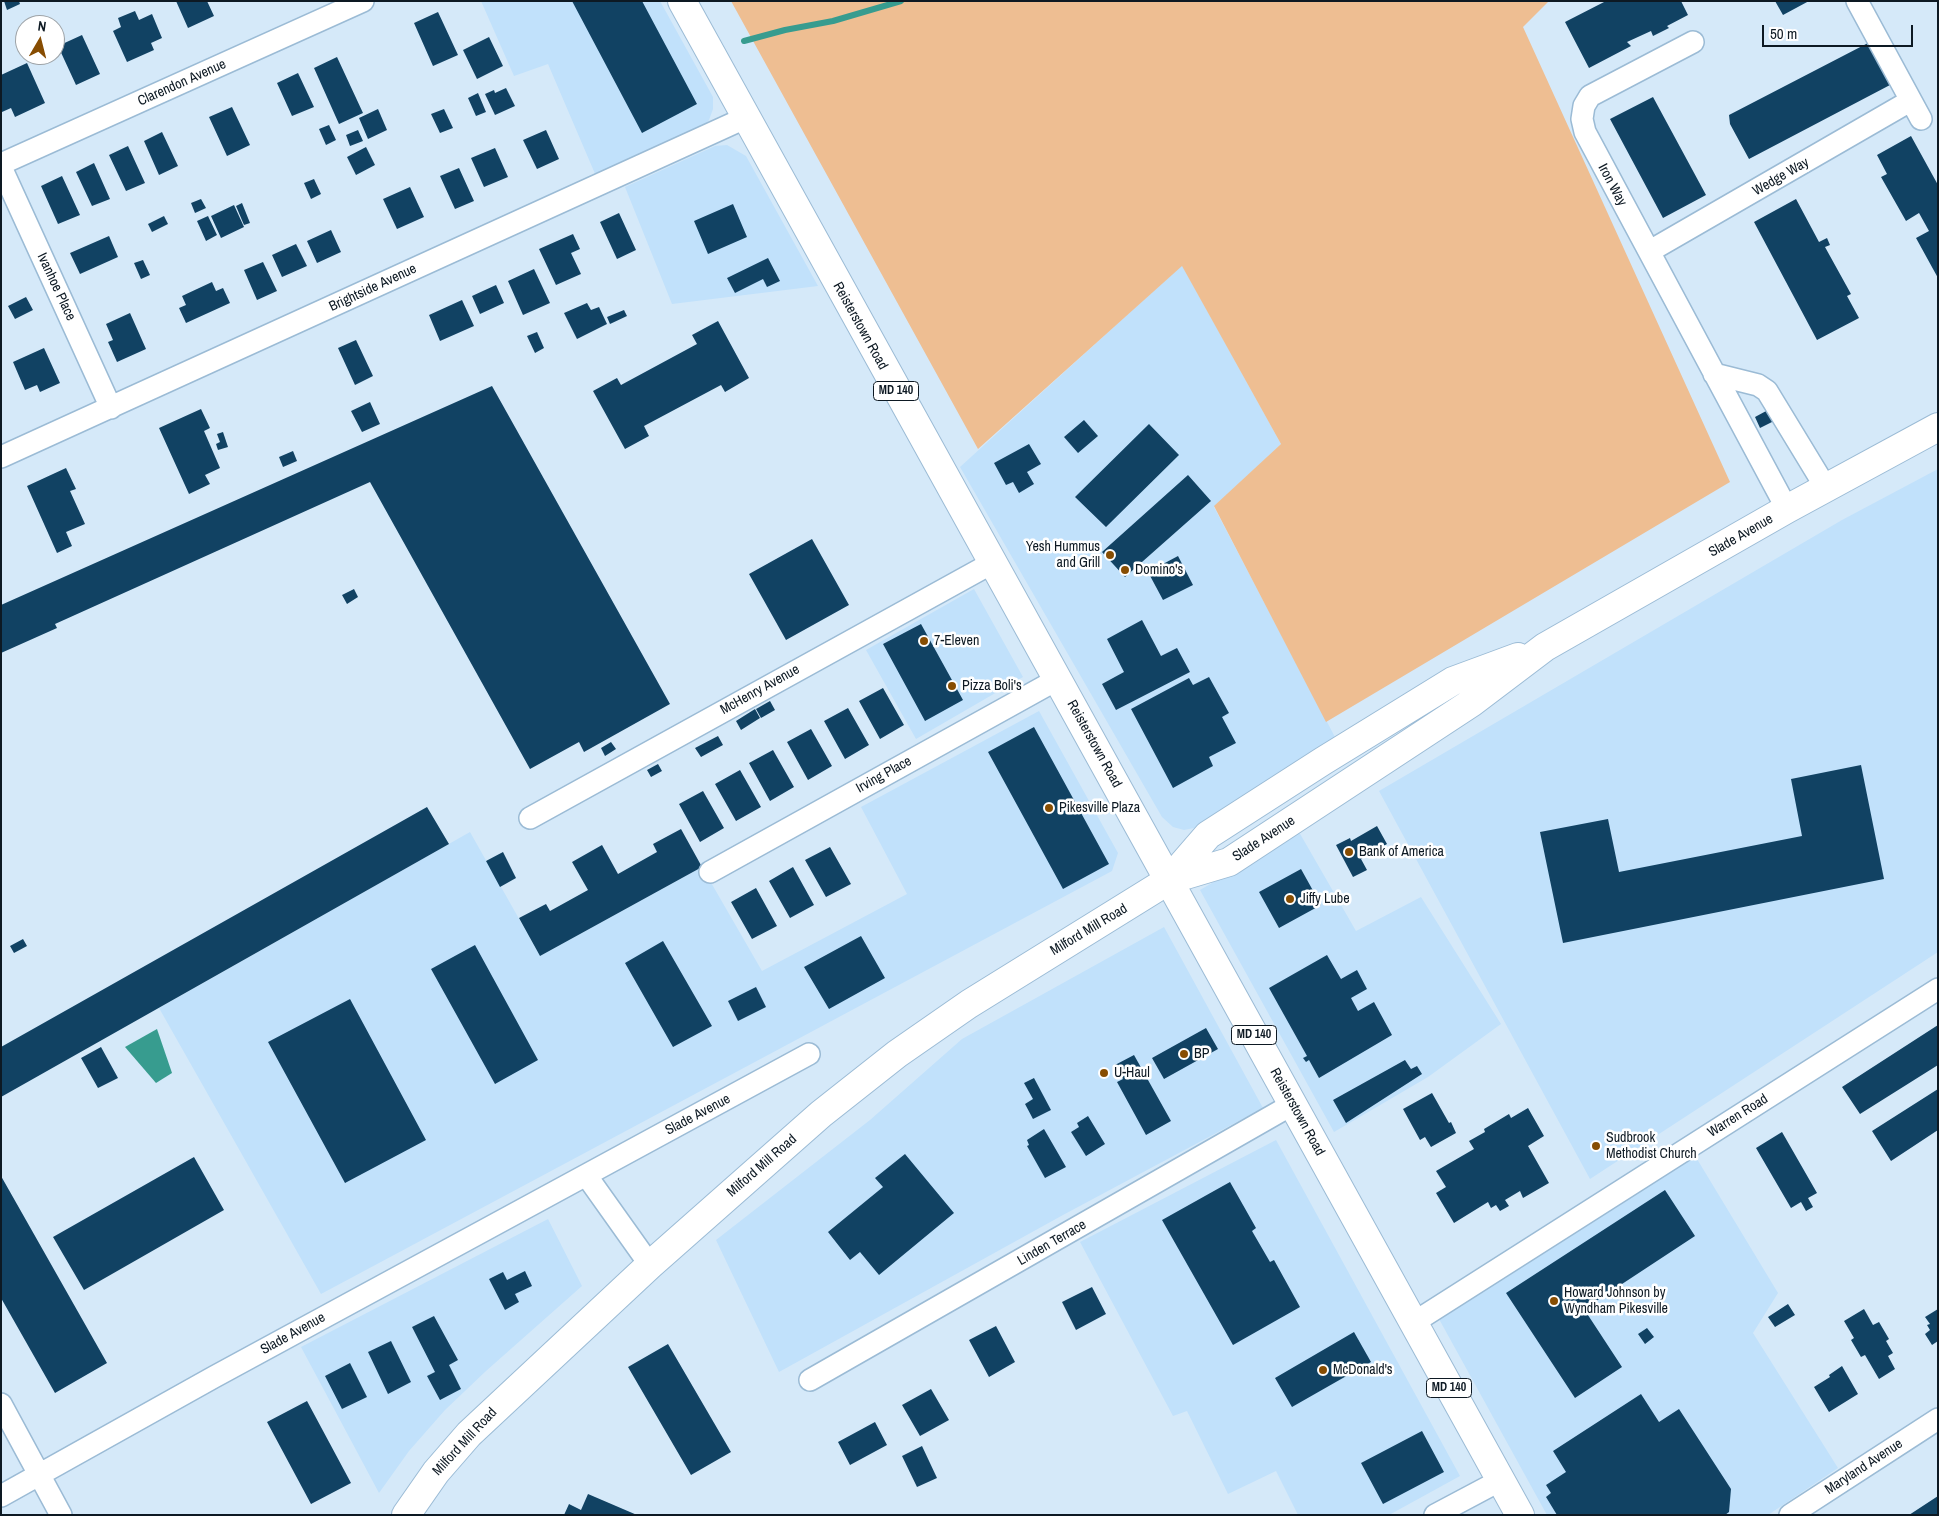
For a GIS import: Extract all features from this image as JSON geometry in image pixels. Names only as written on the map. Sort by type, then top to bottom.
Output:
[{"type":"main road","name":"Reisterstown Road","points":[[682,1],[745,118],[992,563],[1058,678],[1520,1515]]},
{"type":"main road","name":"Slade Avenue","points":[[1169,880],[1229,862],[1471,703],[1545,647],[1787,509],[1938,427]]},
{"type":"main road","name":"Milford Mill Road","points":[[406,1515],[436,1472],[469,1434],[650,1265],[822,1114],[897,1054],[969,1004],[1169,880]]},
{"type":"street","name":"Clarendon Avenue","points":[[1,166],[363,1]]},
{"type":"street","points":[[1857,1],[1921,119]]},
{"type":"street","name":"Iron Way","points":[[1693,42],[1590,96],[1584,106],[1582,119],[1585,132],[1628,215],[1650,251],[1787,509]]},
{"type":"street","name":"Wedge Way","points":[[1650,251],[1910,101]]},
{"type":"street","name":"Brightside Avenue","points":[[1,457],[745,118]]},
{"type":"street","name":"Ivanhoe Place","points":[[1,166],[111,408]]},
{"type":"street","points":[[1714,374],[1758,385],[1767,391],[1826,488]]},
{"type":"street","name":"McHenry Avenue","points":[[530,818],[992,563]]},
{"type":"street","name":"Irving Place","points":[[710,872],[1058,678]]},
{"type":"street","name":"Warren Road","points":[[1413,1323],[1938,989]]},
{"type":"street","name":"Slade Avenue","points":[[1,1496],[165,1404],[809,1054]]},
{"type":"street","name":"Linden Terrace","points":[[810,1380],[1292,1104]]},
{"type":"street","points":[[586,1175],[650,1265]]},
{"type":"street","points":[[1,1404],[61,1515]]},
{"type":"street","name":"Maryland Avenue","points":[[1790,1515],[1938,1419]]},
{"type":"street","points":[[1435,1515],[1500,1480]]},
{"type":"shaded area","points":[[481,1],[660,1],[713,97],[713,109],[709,120],[701,129],[596,176],[548,64],[514,76]]},
{"type":"shaded area","points":[[731,1],[1549,1],[1523,27],[1730,482],[1326,722],[1214,506],[1281,444],[1182,266],[978,449]]},
{"type":"shaded area","points":[[727,145],[746,156],[818,286],[672,304],[625,187],[715,146]]},
{"type":"shaded area","points":[[1182,265],[1281,444],[1214,507],[1336,739],[1206,823],[1184,830],[1173,827],[1162,817],[960,467]]},
{"type":"shaded area","points":[[1938,469],[1938,952],[1590,1179],[1379,791],[1842,520]]},
{"type":"shaded area","points":[[974,589],[1023,677],[916,739],[866,650]]},
{"type":"shaded area","points":[[1039,711],[1118,853],[1112,871],[321,1294],[159,1008],[470,832],[540,956],[702,867],[762,971],[907,894],[861,807]]},
{"type":"shaded area","points":[[1299,832],[1356,931],[1421,897],[1501,1024],[1428,1077],[1334,1132],[1200,890]]},
{"type":"shaded area","points":[[1164,927],[1263,1108],[1063,1215],[779,1372],[716,1240],[870,1120],[962,1039]]},
{"type":"shaded area","points":[[157,1029],[172,1073],[156,1083],[125,1047]]},
{"type":"shaded area","points":[[1276,1140],[1460,1476],[1389,1515],[1298,1515],[1276,1471],[1228,1494],[1187,1411],[1173,1416],[1080,1242]]},
{"type":"shaded area","points":[[1694,1154],[1778,1293],[1753,1333],[1838,1468],[1768,1515],[1547,1515],[1439,1319]]},
{"type":"shaded area","points":[[548,1219],[582,1286],[445,1410],[409,1451],[379,1493],[301,1347]]},
{"type":"building","points":[[4,1],[19,1],[20,4],[7,10]]},
{"type":"building","points":[[176,1],[207,1],[214,16],[188,28]]},
{"type":"building","points":[[572,1],[642,1],[697,104],[642,133]]},
{"type":"building","points":[[1606,1],[1681,1],[1688,15],[1653,36],[1651,31],[1627,42],[1631,46],[1589,68],[1565,22]]},
{"type":"building","points":[[1775,1],[1809,1],[1783,15]]},
{"type":"building","points":[[135,11],[139,20],[152,14],[162,38],[151,43],[154,50],[127,62],[113,31],[121,27],[118,18]]},
{"type":"building","points":[[438,12],[458,55],[433,66],[414,23]]},
{"type":"building","points":[[82,35],[100,74],[76,85],[65,61],[65,43]]},
{"type":"building","points":[[489,37],[503,66],[477,79],[463,50]]},
{"type":"building","points":[[1868,43],[1890,85],[1749,159],[1730,124],[1729,115]]},
{"type":"building","points":[[337,57],[363,113],[339,124],[314,68]]},
{"type":"building","points":[[23,65],[28,65],[45,103],[15,117],[11,108],[2,112],[1,75]]},
{"type":"building","points":[[298,73],[314,107],[292,116],[277,83]]},
{"type":"building","points":[[506,88],[515,106],[495,115],[485,94],[494,90],[495,93]]},
{"type":"building","points":[[478,93],[486,112],[476,116],[468,98]]},
{"type":"building","points":[[1653,97],[1706,195],[1663,218],[1610,119]]},
{"type":"building","points":[[232,107],[250,145],[227,156],[209,117]]},
{"type":"building","points":[[378,109],[387,130],[368,139],[359,118]]},
{"type":"building","points":[[444,109],[453,128],[440,133],[431,114]]},
{"type":"building","points":[[329,125],[336,140],[326,145],[319,129]]},
{"type":"building","points":[[358,130],[363,141],[350,146],[346,135]]},
{"type":"building","points":[[546,130],[559,159],[537,169],[523,140]]},
{"type":"building","points":[[162,132],[178,166],[159,175],[144,141]]},
{"type":"building","points":[[1911,136],[1938,185],[1938,278],[1916,238],[1929,231],[1919,213],[1906,221],[1881,177],[1887,174],[1877,155]]},
{"type":"building","points":[[128,146],[145,183],[126,191],[109,155]]},
{"type":"building","points":[[366,147],[375,165],[356,175],[347,157]]},
{"type":"building","points":[[495,148],[508,177],[484,187],[471,158]]},
{"type":"building","points":[[94,163],[110,199],[92,206],[76,172]]},
{"type":"building","points":[[459,168],[474,201],[455,209],[440,176]]},
{"type":"building","points":[[62,176],[80,215],[58,224],[41,186]]},
{"type":"building","points":[[314,179],[321,194],[311,199],[304,183]]},
{"type":"building","points":[[410,187],[424,217],[397,229],[383,199]]},
{"type":"building","points":[[201,199],[206,208],[195,213],[191,203]]},
{"type":"building","points":[[1796,199],[1819,242],[1827,238],[1830,245],[1825,247],[1851,294],[1847,296],[1859,318],[1817,340],[1754,222]]},
{"type":"building","points":[[242,203],[250,223],[244,225],[236,206]]},
{"type":"building","points":[[733,204],[747,237],[708,254],[694,221]]},
{"type":"building","points":[[234,205],[244,227],[221,238],[211,216]]},
{"type":"building","points":[[619,213],[636,250],[617,259],[600,222]]},
{"type":"building","points":[[164,216],[168,224],[152,232],[148,224]]},
{"type":"building","points":[[208,216],[217,235],[206,241],[197,221]]},
{"type":"building","points":[[331,230],[341,252],[317,263],[307,241]]},
{"type":"building","points":[[573,234],[580,249],[571,253],[581,274],[556,285],[539,249]]},
{"type":"building","points":[[109,236],[118,257],[80,274],[70,253]]},
{"type":"building","points":[[296,244],[307,266],[282,277],[272,255]]},
{"type":"building","points":[[768,258],[780,281],[767,287],[763,279],[735,293],[727,278]]},
{"type":"building","points":[[143,260],[150,275],[141,279],[134,263]]},
{"type":"building","points":[[263,262],[277,291],[257,300],[244,270]]},
{"type":"building","points":[[534,269],[550,303],[523,315],[508,281]]},
{"type":"building","points":[[212,282],[216,291],[223,288],[230,303],[186,323],[179,308],[186,305],[182,296]]},
{"type":"building","points":[[496,285],[504,303],[480,314],[472,296]]},
{"type":"building","points":[[26,297],[33,310],[15,319],[8,306]]},
{"type":"building","points":[[462,300],[474,326],[440,341],[429,315]]},
{"type":"building","points":[[587,303],[591,310],[599,307],[607,324],[577,339],[564,313]]},
{"type":"building","points":[[624,310],[627,316],[610,324],[607,317]]},
{"type":"building","points":[[130,313],[146,349],[117,362],[108,342],[113,340],[106,324]]},
{"type":"building","points":[[718,321],[749,378],[725,392],[721,385],[644,426],[649,436],[625,449],[593,391],[617,378],[621,385],[697,344],[692,335]]},
{"type":"building","points":[[537,332],[544,348],[535,353],[527,336]]},
{"type":"building","points":[[356,340],[373,376],[355,385],[338,348]]},
{"type":"building","points":[[44,348],[60,383],[40,392],[37,385],[25,390],[13,362]]},
{"type":"building","points":[[492,386],[670,704],[584,752],[579,742],[530,769],[370,482],[55,624],[57,628],[1,653],[1,605]]},
{"type":"building","points":[[370,402],[380,424],[362,432],[351,411]]},
{"type":"building","points":[[201,409],[210,428],[204,431],[220,468],[205,475],[210,484],[189,494],[159,428]]},
{"type":"building","points":[[1768,410],[1774,421],[1760,428],[1755,417]]},
{"type":"building","points":[[1084,420],[1098,436],[1078,453],[1064,437]]},
{"type":"building","points":[[1149,424],[1179,455],[1106,527],[1075,497]]},
{"type":"building","points":[[223,432],[228,447],[218,450],[216,444],[220,442],[217,434]]},
{"type":"building","points":[[1029,444],[1041,464],[1027,472],[1034,484],[1019,493],[1013,482],[1006,485],[994,463]]},
{"type":"building","points":[[293,451],[297,461],[283,467],[279,457]]},
{"type":"building","points":[[66,468],[76,489],[70,491],[85,524],[66,532],[72,546],[57,553],[27,486]]},
{"type":"building","points":[[1188,475],[1211,501],[1125,577],[1102,552]]},
{"type":"building","points":[[812,539],[849,605],[786,640],[749,574]]},
{"type":"building","points":[[1178,556],[1193,585],[1163,600],[1148,572]]},
{"type":"building","points":[[354,589],[358,597],[347,604],[342,595]]},
{"type":"building","points":[[1142,620],[1161,656],[1177,648],[1190,672],[1116,710],[1102,684],[1124,672],[1107,639]]},
{"type":"building","points":[[921,624],[963,700],[925,721],[883,644]]},
{"type":"building","points":[[1209,677],[1229,713],[1222,717],[1236,743],[1209,757],[1213,766],[1173,788],[1131,709],[1189,678],[1193,685]]},
{"type":"building","points":[[883,688],[904,725],[880,739],[859,701]]},
{"type":"building","points":[[770,701],[775,710],[761,718],[756,709]]},
{"type":"building","points":[[848,708],[869,745],[845,759],[824,721]]},
{"type":"building","points":[[755,709],[760,718],[741,730],[736,721]]},
{"type":"building","name":"Pikesville Plaza","points":[[1034,727],[1109,864],[1063,889],[988,752]]},
{"type":"building","points":[[811,729],[832,766],[808,780],[787,742]]},
{"type":"building","points":[[718,736],[723,745],[701,757],[695,748]]},
{"type":"building","points":[[611,742],[616,749],[605,756],[601,748]]},
{"type":"building","points":[[773,750],[794,787],[770,801],[749,763]]},
{"type":"building","points":[[658,764],[662,771],[651,777],[647,770]]},
{"type":"building","points":[[1861,765],[1884,879],[1563,943],[1540,832],[1608,819],[1619,872],[1802,836],[1791,779]]},
{"type":"building","points":[[740,770],[761,807],[736,821],[715,784]]},
{"type":"building","points":[[703,791],[724,828],[700,842],[679,804]]},
{"type":"building","points":[[427,807],[449,844],[1,1097],[1,1047]]},
{"type":"building","points":[[1377,826],[1387,844],[1361,859],[1367,870],[1353,877],[1336,845],[1350,838],[1351,841]]},
{"type":"building","points":[[681,829],[702,867],[540,956],[519,918],[546,904],[550,911],[588,890],[572,862],[602,845],[618,874],[657,852],[653,844]]},
{"type":"building","points":[[830,847],[851,884],[826,897],[805,860]]},
{"type":"building","points":[[503,852],[516,878],[500,887],[486,861]]},
{"type":"building","points":[[793,867],[814,905],[790,918],[769,881]]},
{"type":"building","name":"Jiffy Lube","points":[[1301,869],[1321,905],[1279,928],[1259,892]]},
{"type":"building","points":[[756,888],[777,926],[752,939],[731,902]]},
{"type":"building","points":[[861,936],[885,978],[829,1009],[804,967]]},
{"type":"building","points":[[23,939],[27,946],[14,953],[10,946]]},
{"type":"building","points":[[663,941],[712,1026],[673,1047],[625,963]]},
{"type":"building","points":[[475,945],[538,1060],[495,1084],[431,969]]},
{"type":"building","points":[[1327,955],[1341,979],[1357,970],[1367,989],[1351,998],[1358,1011],[1374,1002],[1392,1035],[1319,1078],[1309,1060],[1306,1062],[1303,1058],[1307,1056],[1269,988]]},
{"type":"building","points":[[756,987],[766,1007],[738,1021],[728,1001]]},
{"type":"building","points":[[350,999],[426,1140],[345,1183],[268,1042]]},
{"type":"building","points":[[1938,1025],[1938,1065],[1860,1114],[1842,1087]]},
{"type":"building","name":"BP","points":[[1206,1028],[1218,1049],[1164,1079],[1152,1058]]},
{"type":"building","points":[[101,1047],[118,1078],[98,1088],[81,1058]]},
{"type":"building","points":[[1134,1055],[1171,1121],[1146,1135],[1117,1082],[1123,1079],[1115,1065]]},
{"type":"building","points":[[1405,1060],[1411,1069],[1417,1066],[1422,1074],[1346,1123],[1333,1100]]},
{"type":"building","points":[[1034,1078],[1051,1110],[1033,1119],[1025,1104],[1033,1099],[1024,1083]]},
{"type":"building","points":[[1938,1089],[1938,1130],[1891,1161],[1872,1131]]},
{"type":"building","points":[[1432,1093],[1456,1133],[1431,1147],[1425,1137],[1420,1140],[1403,1109]]},
{"type":"building","points":[[1528,1108],[1544,1136],[1528,1146],[1549,1183],[1523,1198],[1520,1191],[1505,1200],[1509,1206],[1500,1211],[1496,1205],[1491,1208],[1488,1202],[1454,1223],[1436,1193],[1446,1187],[1436,1171],[1474,1149],[1469,1141],[1485,1132],[1484,1129],[1509,1114],[1511,1118]]},
{"type":"building","points":[[1088,1116],[1105,1144],[1086,1156],[1071,1132],[1079,1127],[1077,1123]]},
{"type":"building","points":[[1044,1129],[1066,1167],[1045,1178],[1027,1146],[1029,1145],[1027,1140]]},
{"type":"building","points":[[1782,1132],[1817,1193],[1808,1198],[1813,1207],[1806,1211],[1801,1202],[1791,1208],[1756,1148]]},
{"type":"building","points":[[905,1154],[954,1213],[879,1275],[860,1252],[850,1260],[828,1232],[883,1187],[875,1178]]},
{"type":"building","points":[[194,1157],[224,1210],[84,1290],[53,1237]]},
{"type":"building","points":[[1,1176],[107,1363],[55,1393],[1,1298]]},
{"type":"building","points":[[1230,1182],[1256,1228],[1252,1231],[1270,1262],[1274,1260],[1300,1307],[1233,1345],[1162,1220]]},
{"type":"building","name":"Howard Johnson by Wyndham Pikesville","points":[[1665,1190],[1695,1236],[1584,1309],[1622,1367],[1575,1398],[1506,1293]]},
{"type":"building","points":[[525,1271],[532,1286],[515,1294],[519,1302],[505,1310],[489,1279],[503,1272],[507,1280]]},
{"type":"building","points":[[1092,1287],[1106,1314],[1076,1330],[1062,1302]]},
{"type":"building","points":[[1788,1304],[1795,1315],[1775,1327],[1768,1317]]},
{"type":"building","points":[[1864,1309],[1873,1325],[1879,1322],[1889,1339],[1886,1341],[1893,1353],[1888,1356],[1895,1369],[1879,1379],[1865,1355],[1861,1357],[1851,1340],[1854,1338],[1844,1321]]},
{"type":"building","points":[[1938,1309],[1938,1341],[1932,1345],[1925,1334],[1930,1330],[1927,1325],[1930,1324],[1925,1317]]},
{"type":"building","points":[[434,1316],[458,1360],[449,1365],[461,1389],[440,1400],[427,1376],[435,1372],[412,1327]]},
{"type":"building","points":[[996,1326],[1015,1362],[989,1377],[969,1340]]},
{"type":"building","points":[[1647,1328],[1654,1337],[1645,1344],[1638,1334]]},
{"type":"building","name":"McDonald's","points":[[1354,1332],[1371,1362],[1292,1407],[1275,1378]]},
{"type":"building","points":[[391,1341],[411,1382],[388,1394],[368,1352]]},
{"type":"building","points":[[668,1344],[731,1452],[691,1475],[628,1367]]},
{"type":"building","points":[[350,1363],[367,1397],[342,1409],[325,1376]]},
{"type":"building","points":[[1842,1366],[1858,1394],[1829,1412],[1814,1387],[1830,1377],[1829,1375]]},
{"type":"building","points":[[931,1389],[949,1420],[920,1436],[902,1405]]},
{"type":"building","points":[[1641,1394],[1659,1422],[1679,1409],[1731,1489],[1729,1512],[1725,1515],[1557,1515],[1546,1497],[1551,1493],[1546,1485],[1566,1472],[1553,1451]]},
{"type":"building","points":[[307,1401],[351,1483],[311,1504],[267,1422]]},
{"type":"building","points":[[875,1422],[887,1445],[850,1465],[838,1442]]},
{"type":"building","points":[[1422,1431],[1444,1472],[1383,1504],[1361,1463]]},
{"type":"building","points":[[922,1446],[937,1478],[917,1487],[902,1456]]},
{"type":"building","points":[[588,1494],[637,1515],[564,1515],[569,1504],[581,1510]]},
{"type":"building","points":[[1938,1496],[1938,1515],[1909,1515]]},
{"type":"waterway","points":[[744,41],[785,30],[833,21],[901,1]]},
{"type":"place","name":"Yesh Hummus and Grill","points":[[1110,555]]},
{"type":"place","name":"Domino's","points":[[1125,570]]},
{"type":"place","name":"7-Eleven","points":[[924,641]]},
{"type":"place","name":"Pizza Boli's","points":[[952,686]]},
{"type":"place","name":"Pikesville Plaza","points":[[1049,808]]},
{"type":"place","name":"Bank of America","points":[[1349,852]]},
{"type":"place","name":"Jiffy Lube","points":[[1290,899]]},
{"type":"place","name":"BP","points":[[1184,1054]]},
{"type":"place","name":"U-Haul","points":[[1104,1073]]},
{"type":"place","name":"Sudbrook Methodist Church","points":[[1596,1146]]},
{"type":"place","name":"Howard Johnson by Wyndham Pikesville","points":[[1554,1301]]},
{"type":"place","name":"McDonald's","points":[[1323,1370]]}]
